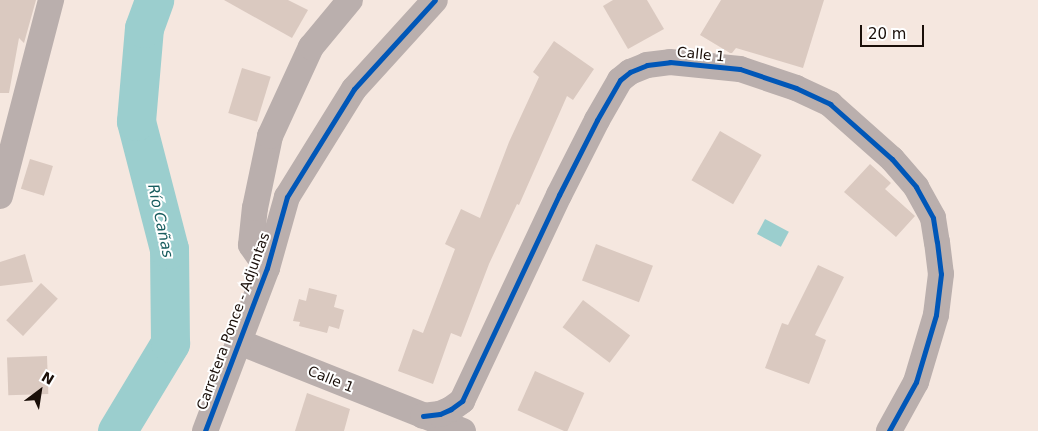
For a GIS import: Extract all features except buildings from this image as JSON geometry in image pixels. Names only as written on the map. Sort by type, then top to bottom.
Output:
[{"type":"street","points":[[0,196],[4,157],[51,0]]},
{"type":"street","points":[[267,268],[251,245],[255,208],[270,136],[311,48],[350,0]]},
{"type":"street","name":"Carretera Ponce - Adjuntas","points":[[205,431],[267,268],[288,197],[354,89],[435,0]]},
{"type":"street","name":"Calle 1","points":[[423,416],[440,414],[462,401],[558,195],[620,80],[630,72],[647,65],[670,62],[740,69],[796,88],[830,104],[892,159],[916,187],[933,218],[941,274],[936,315],[926,354],[916,382],[889,431]]},
{"type":"street","name":"Calle 1","points":[[239,342],[463,431]]},
{"type":"water","points":[[765,219],[789,232],[781,247],[757,234]]},
{"type":"waterway","name":"Río Cañas","points":[[117,431],[170,343],[169,249],[136,121],[144,28],[154,0]]},
{"type":"cycle path","points":[[205,431],[267,268],[287,197],[354,89],[435,0]]},
{"type":"cycle path","points":[[423,416],[440,414],[462,401],[559,195],[597,120],[620,80],[630,72],[647,65],[670,62],[740,69],[796,88],[830,104],[892,159],[916,187],[933,218],[941,274],[936,315],[916,382],[889,431]]}]
